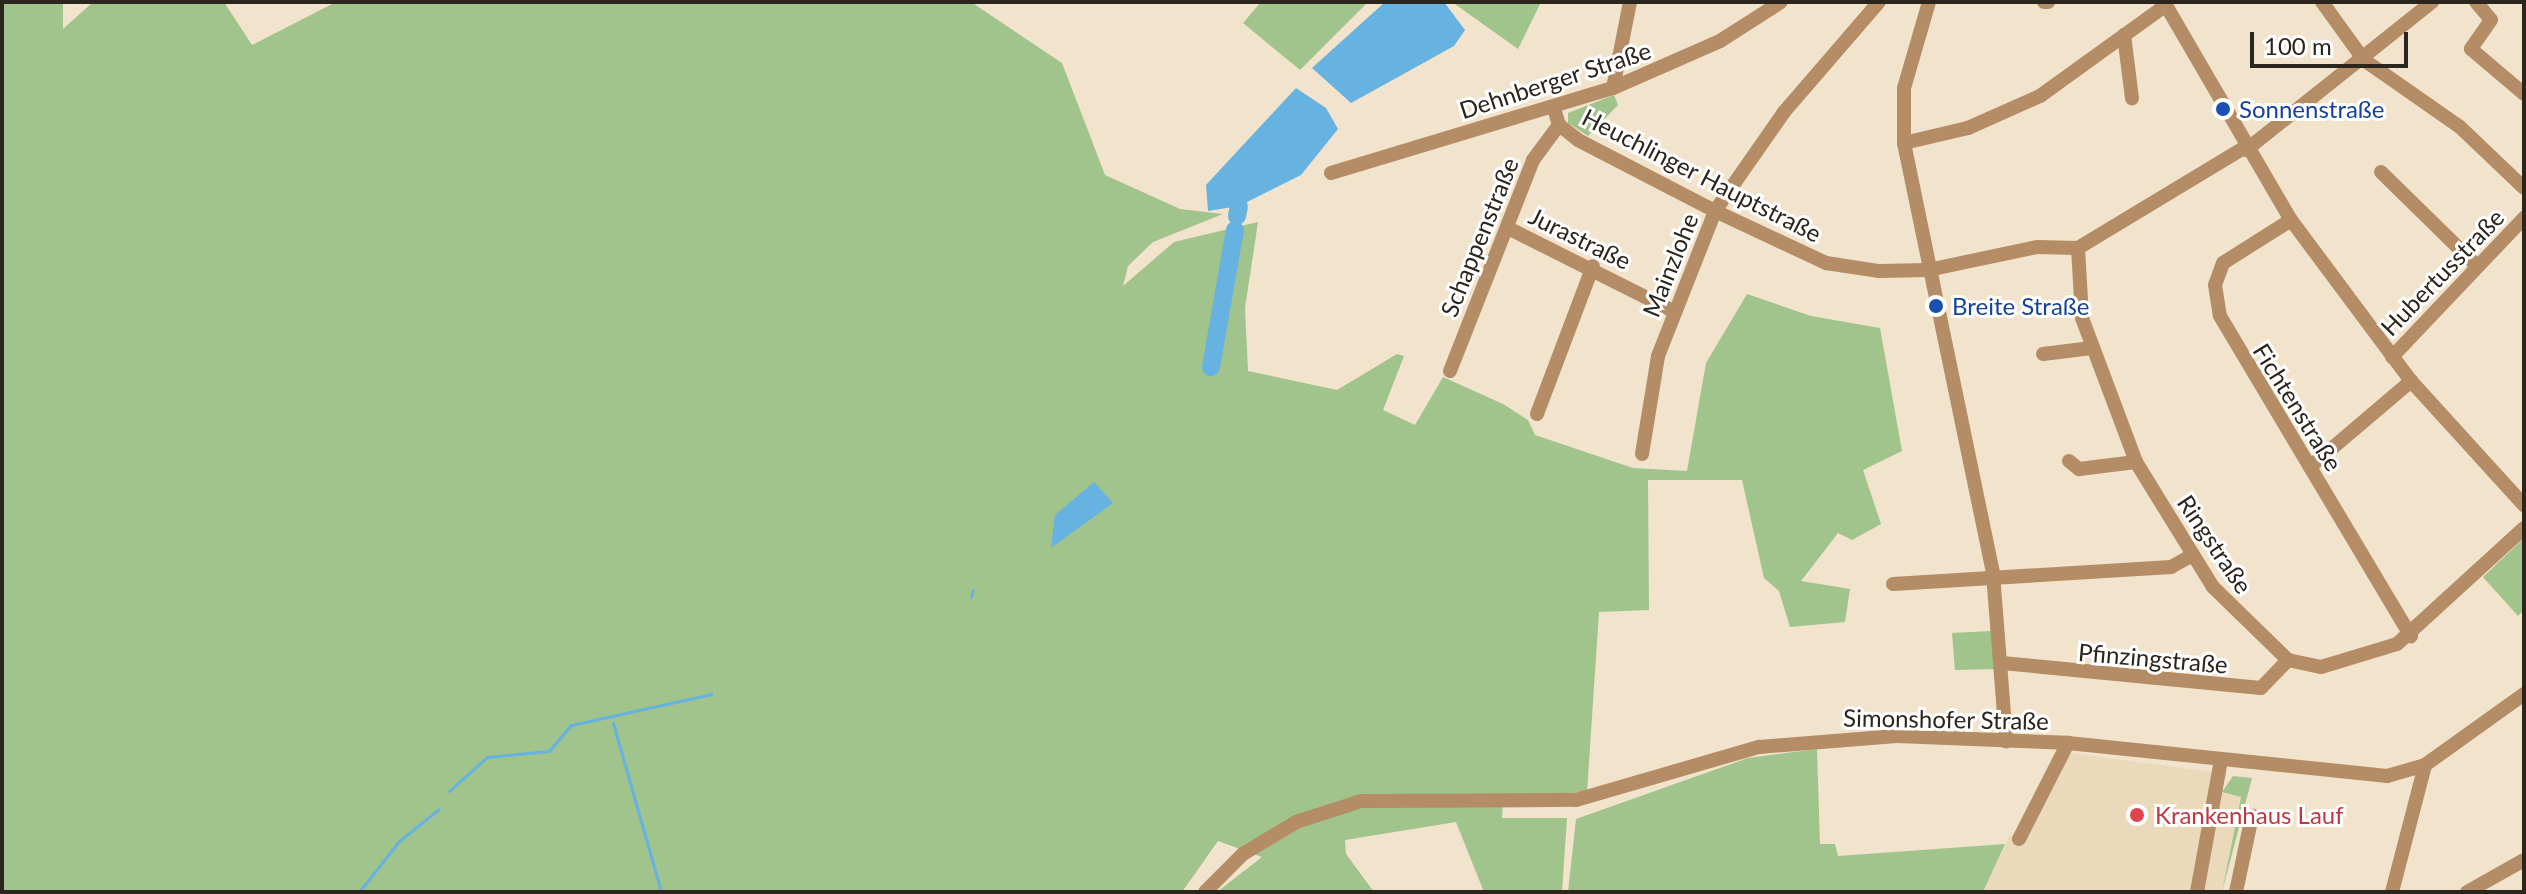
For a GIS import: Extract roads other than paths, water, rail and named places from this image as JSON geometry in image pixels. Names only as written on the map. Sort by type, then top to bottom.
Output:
[{"type":"street","points":[[1613,88],[1630,2]]},
{"type":"street","name":"Dehnberger Straße","points":[[1331,173],[1613,88],[1720,41],[1781,2]]},
{"type":"street","name":"Mainzlohe","points":[[1642,454],[1658,356],[1715,211],[1784,112],[1879,2]]},
{"type":"street","points":[[1929,2],[1904,88],[1904,143],[1993,574],[2006,741]]},
{"type":"street","points":[[2322,2],[2364,60],[2460,127],[2524,188]]},
{"type":"street","points":[[2078,248],[2245,149],[2364,60],[2432,2]]},
{"type":"street","points":[[2476,2],[2491,20],[2471,49],[2524,94]]},
{"type":"street","points":[[1904,143],[1968,128],[2040,96],[2165,4],[2245,149],[2291,220],[2411,381],[2524,505]]},
{"type":"street","points":[[2124,35],[2132,98]]},
{"type":"street","name":"Heuchlinger Hauptstraße","points":[[1554,108],[1559,125],[1715,211],[1826,263],[1928,270],[2037,247],[2078,248]]},
{"type":"street","name":"Schappenstraße","points":[[1450,371],[1533,160],[1559,125]]},
{"type":"street","points":[[2381,172],[2477,266]]},
{"type":"street","name":"Hubertusstraße","points":[[2392,357],[2524,218]]},
{"type":"street","name":"Fichtenstraße","points":[[2291,220],[2223,263],[2215,299],[2238,353],[2411,636]]},
{"type":"street","name":"Jurastraße","points":[[1508,228],[1593,266],[1675,312]]},
{"type":"street","name":"Ringstraße","points":[[2078,248],[2079,305],[2092,348],[2136,462],[2193,555],[2239,619],[2288,660]]},
{"type":"street","points":[[1537,414],[1593,266]]},
{"type":"street","points":[[2043,354],[2092,348]]},
{"type":"street","points":[[2310,467],[2411,381]]},
{"type":"street","points":[[2069,461],[2079,469],[2136,462]]},
{"type":"street","points":[[2288,660],[2324,666],[2411,636],[2524,528]]},
{"type":"street","points":[[1893,584],[1993,574],[2171,567],[2193,555]]},
{"type":"street","name":"Pfinzingstraße","points":[[2002,663],[2261,688],[2288,660]]},
{"type":"street","name":"Simonshofer Straße","points":[[1205,892],[1243,854],[1296,822],[1361,801],[1576,800],[1727,753],[1824,741],[2068,743],[2370,778],[2425,765],[2524,694]]},
{"type":"street","name":"Simonshofer Straße","points":[[2019,839],[2068,743]]},
{"type":"street","points":[[2197,892],[2221,760]]},
{"type":"street","points":[[2392,892],[2425,765]]},
{"type":"street","points":[[2236,892],[2252,816]]},
{"type":"street","points":[[2467,892],[2524,860]]},
{"type":"water","points":[[1385,2],[1444,2],[1465,30],[1454,46],[1351,103],[1312,68]]},
{"type":"water","points":[[1296,88],[1326,108],[1338,129],[1301,175],[1239,206],[1208,211],[1206,185]]},
{"type":"water","points":[[1094,482],[1113,503],[1051,548],[1055,515]]},
{"type":"waterway","points":[[1237,216],[1239,206]]},
{"type":"waterway","points":[[1211,367],[1235,230]]},
{"type":"waterway","points":[[449,791],[487,757],[549,751],[571,725],[712,694]]},
{"type":"waterway","points":[[613,723],[661,892]]},
{"type":"waterway","points":[[359,892],[399,841],[439,809]]},
{"type":"place","name":"Sonnenstraße","points":[[2223,109]]},
{"type":"place","name":"Breite Straße","points":[[1936,306]]},
{"type":"place","name":"Krankenhaus Lauf","points":[[2137,815]]}]
